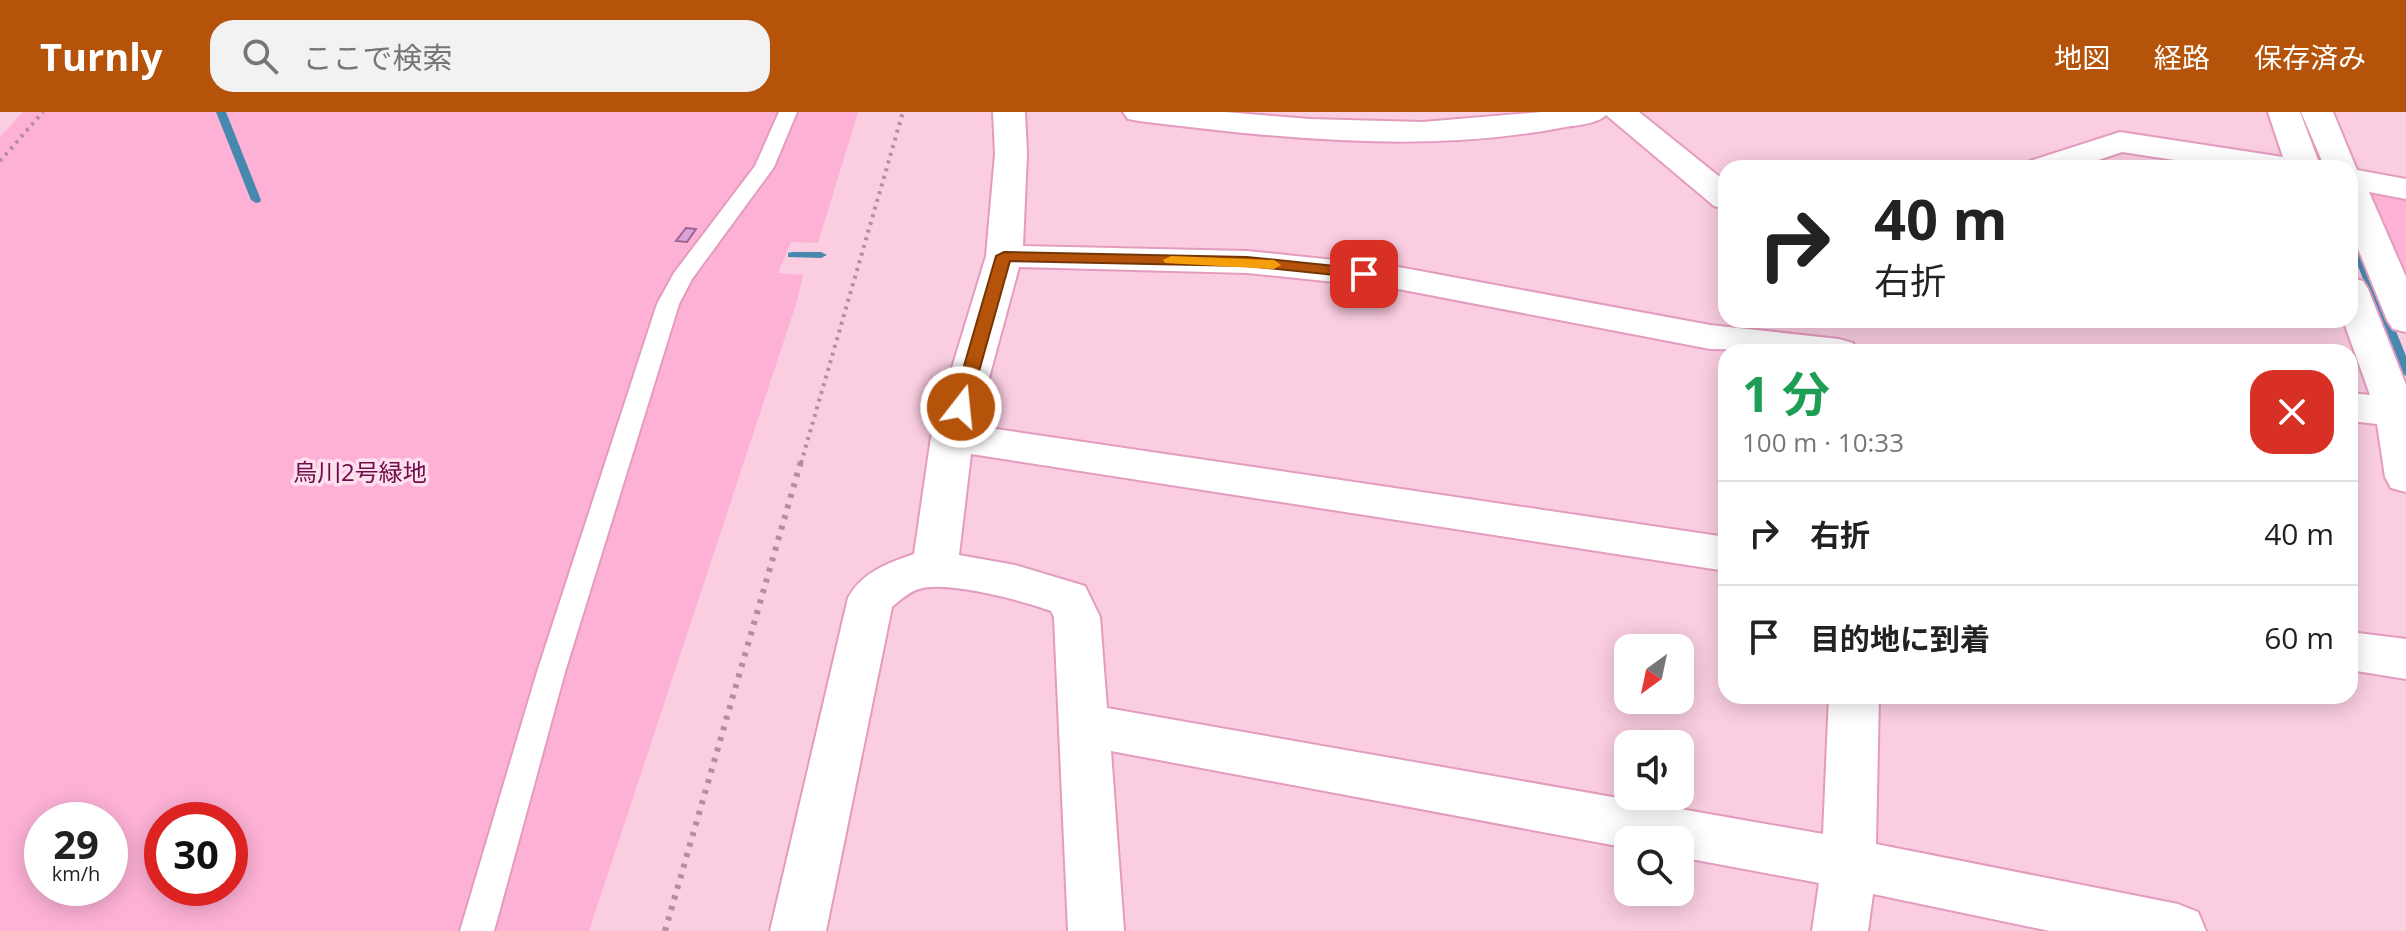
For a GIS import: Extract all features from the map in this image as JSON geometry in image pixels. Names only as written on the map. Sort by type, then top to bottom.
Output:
[{"type":"street","points":[[935,569],[952,437],[1004,256],[1011,154],[1009,112]]},
{"type":"street","points":[[1139,112],[1270,127],[1459,132],[1536,125],[1593,112]]},
{"type":"street","points":[[1620,112],[1718,192]]},
{"type":"street","points":[[2284,112],[2301,160]]},
{"type":"street","points":[[2317,112],[2338,160]]},
{"type":"street","points":[[2066,160],[2120,142],[2240,160]]},
{"type":"street","points":[[2358,180],[2406,189]]},
{"type":"street","points":[[2358,207],[2406,320]]},
{"type":"street","points":[[1004,256],[1247,262],[1393,277],[1710,337],[1815,343]]},
{"type":"street","points":[[2358,308],[2401,412],[2406,477]]},
{"type":"street","points":[[2358,408],[2401,412]]},
{"type":"street","points":[[952,437],[1718,553]]},
{"type":"street","points":[[798,931],[871,598],[890,582],[915,571],[935,569],[1048,590],[1069,599],[1077,617],[1096,931]]},
{"type":"street","points":[[2358,652],[2406,659]]},
{"type":"street","points":[[1840,931],[1849,864],[1854,704]]},
{"type":"street","points":[[1085,725],[1849,864],[2178,931]]},
{"type":"lane","points":[[477,931],[551,672],[668,304],[682,278],[764,167],[788,112]]},
{"type":"path","points":[[0,161],[43,112]]},
{"type":"path","points":[[665,931],[903,112]]},
{"type":"green space","name":"烏川2号緑地","points":[[23,112],[858,112],[818,243],[791,242],[778,273],[803,275],[797,301],[589,931],[0,931],[0,137]]},
{"type":"green space","points":[[2377,193],[2406,198],[2406,288],[2366,198]]},
{"type":"building","points":[[686,228],[696,229],[687,242],[676,241]]},
{"type":"waterway","points":[[221,112],[256,200]]},
{"type":"waterway","points":[[2302,112],[2321,160]]},
{"type":"waterway","points":[[2358,252],[2406,372]]},
{"type":"waterway","points":[[792,255],[821,255]]},
{"type":"slow traffic","points":[[1171,260],[1274,265]]},
{"type":"route","points":[[961,407],[1004,256],[1247,262],[1364,274]]}]
